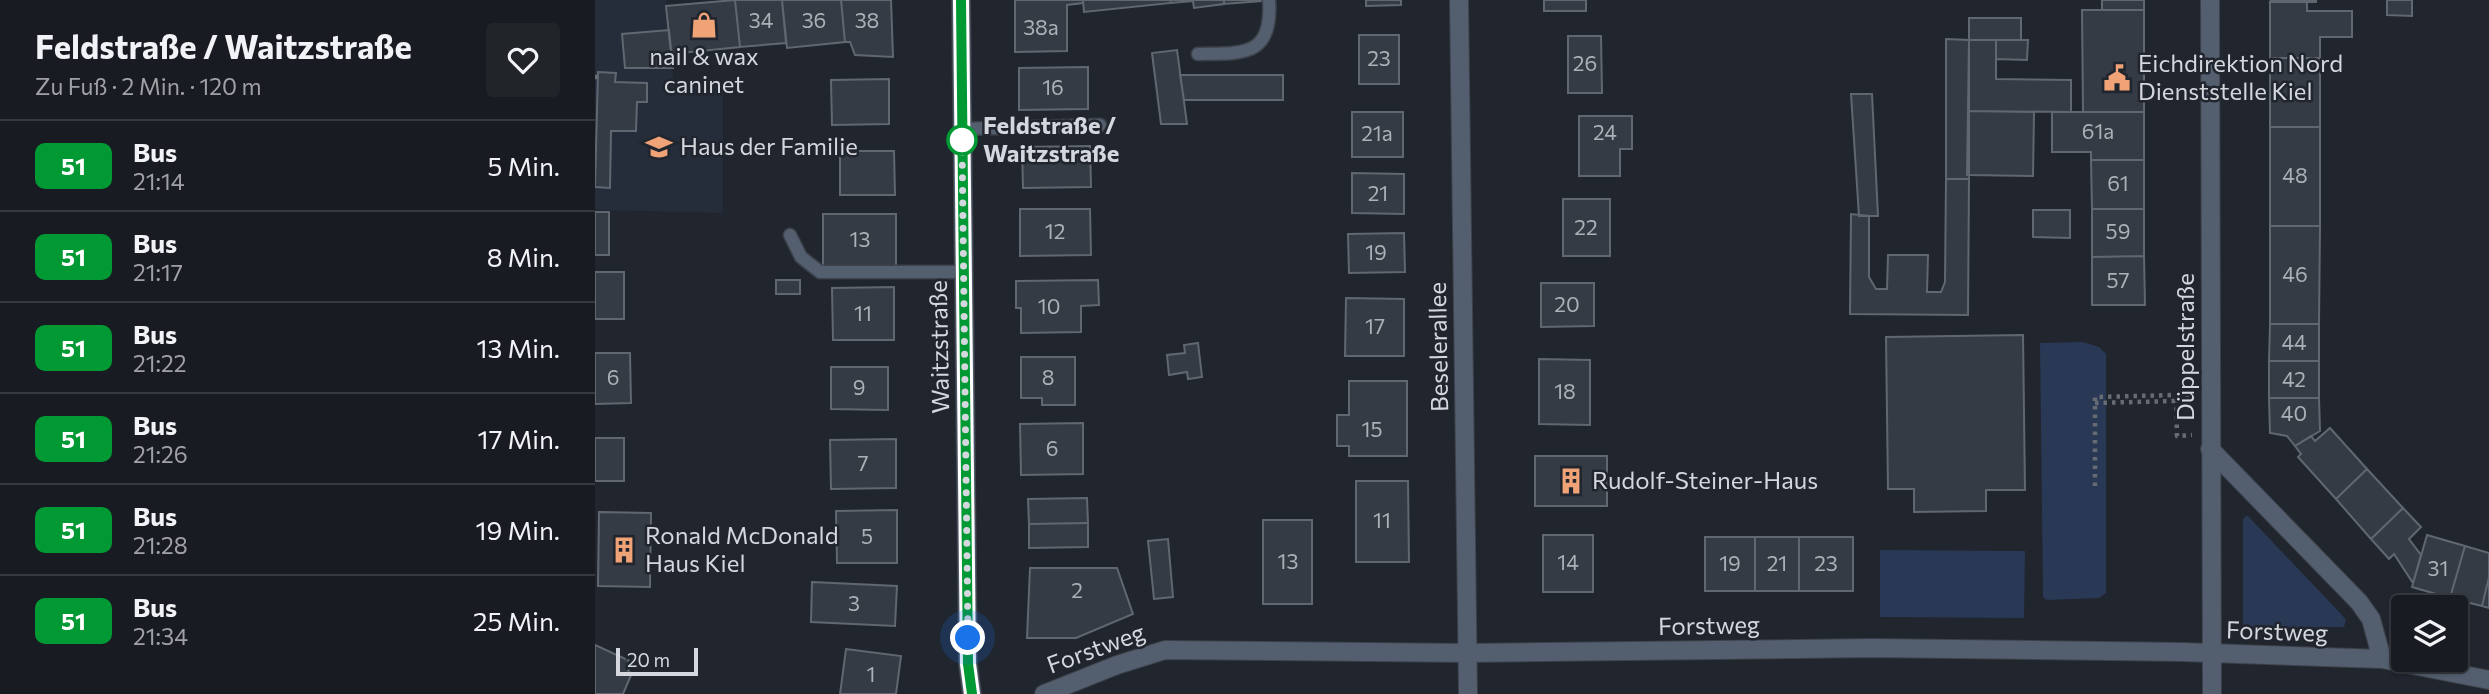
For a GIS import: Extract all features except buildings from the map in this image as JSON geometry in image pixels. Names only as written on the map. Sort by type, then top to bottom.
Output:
[{"type":"street","name":"Waitzstraße","points":[[961,0],[968,664],[972,694]]},
{"type":"street","name":"Beselerallee","points":[[1459,0],[1468,694]]},
{"type":"street","name":"Düppelstraße","points":[[2210,0],[2213,694]]},
{"type":"street","name":"Forstweg","points":[[2210,449],[2359,602],[2371,619],[2382,659]]},
{"type":"street","name":"Forstweg","points":[[1044,694],[1117,665],[1165,650],[1468,653],[1872,648],[2212,654],[2382,659],[2489,680]]},
{"type":"lane","points":[[1198,54],[1246,53],[1262,41],[1268,25],[1269,0]]},
{"type":"lane","points":[[962,129],[1100,125]]},
{"type":"lane","points":[[790,235],[801,257],[820,272],[964,272]]},
{"type":"path","points":[[2095,486],[2095,397],[2176,398]]},
{"type":"shaded area","name":"Haus der Familie","points":[[595,0],[666,0],[674,84],[723,85],[723,213],[595,210]]},
{"type":"shaded area","points":[[2083,342],[2099,347],[2106,354],[2106,593],[2099,598],[2047,600],[2043,597],[2040,343]]},
{"type":"shaded area","points":[[2247,515],[2342,615],[2346,620],[2344,627],[2247,628],[2243,624],[2243,519]]},
{"type":"shaded area","points":[[1880,550],[2025,551],[2024,618],[1880,617]]},
{"type":"bus line","name":"51","points":[[961,0],[968,664],[972,694]]},
{"type":"place","name":"nail & wax caninet","points":[[704,25]]},
{"type":"place","name":"Eichdirektion Nord Dienststelle Kiel","points":[[2117,78]]},
{"type":"place","name":"Feldstraße / Waitzstraße","points":[[962,140]]},
{"type":"place","name":"Haus der Familie","points":[[659,147]]},
{"type":"place","name":"Rudolf-Steiner-Haus","points":[[1571,481]]},
{"type":"place","name":"Ronald McDonald Haus Kiel","points":[[624,550]]},
{"type":"route","points":[[962,140],[968,638]]}]
